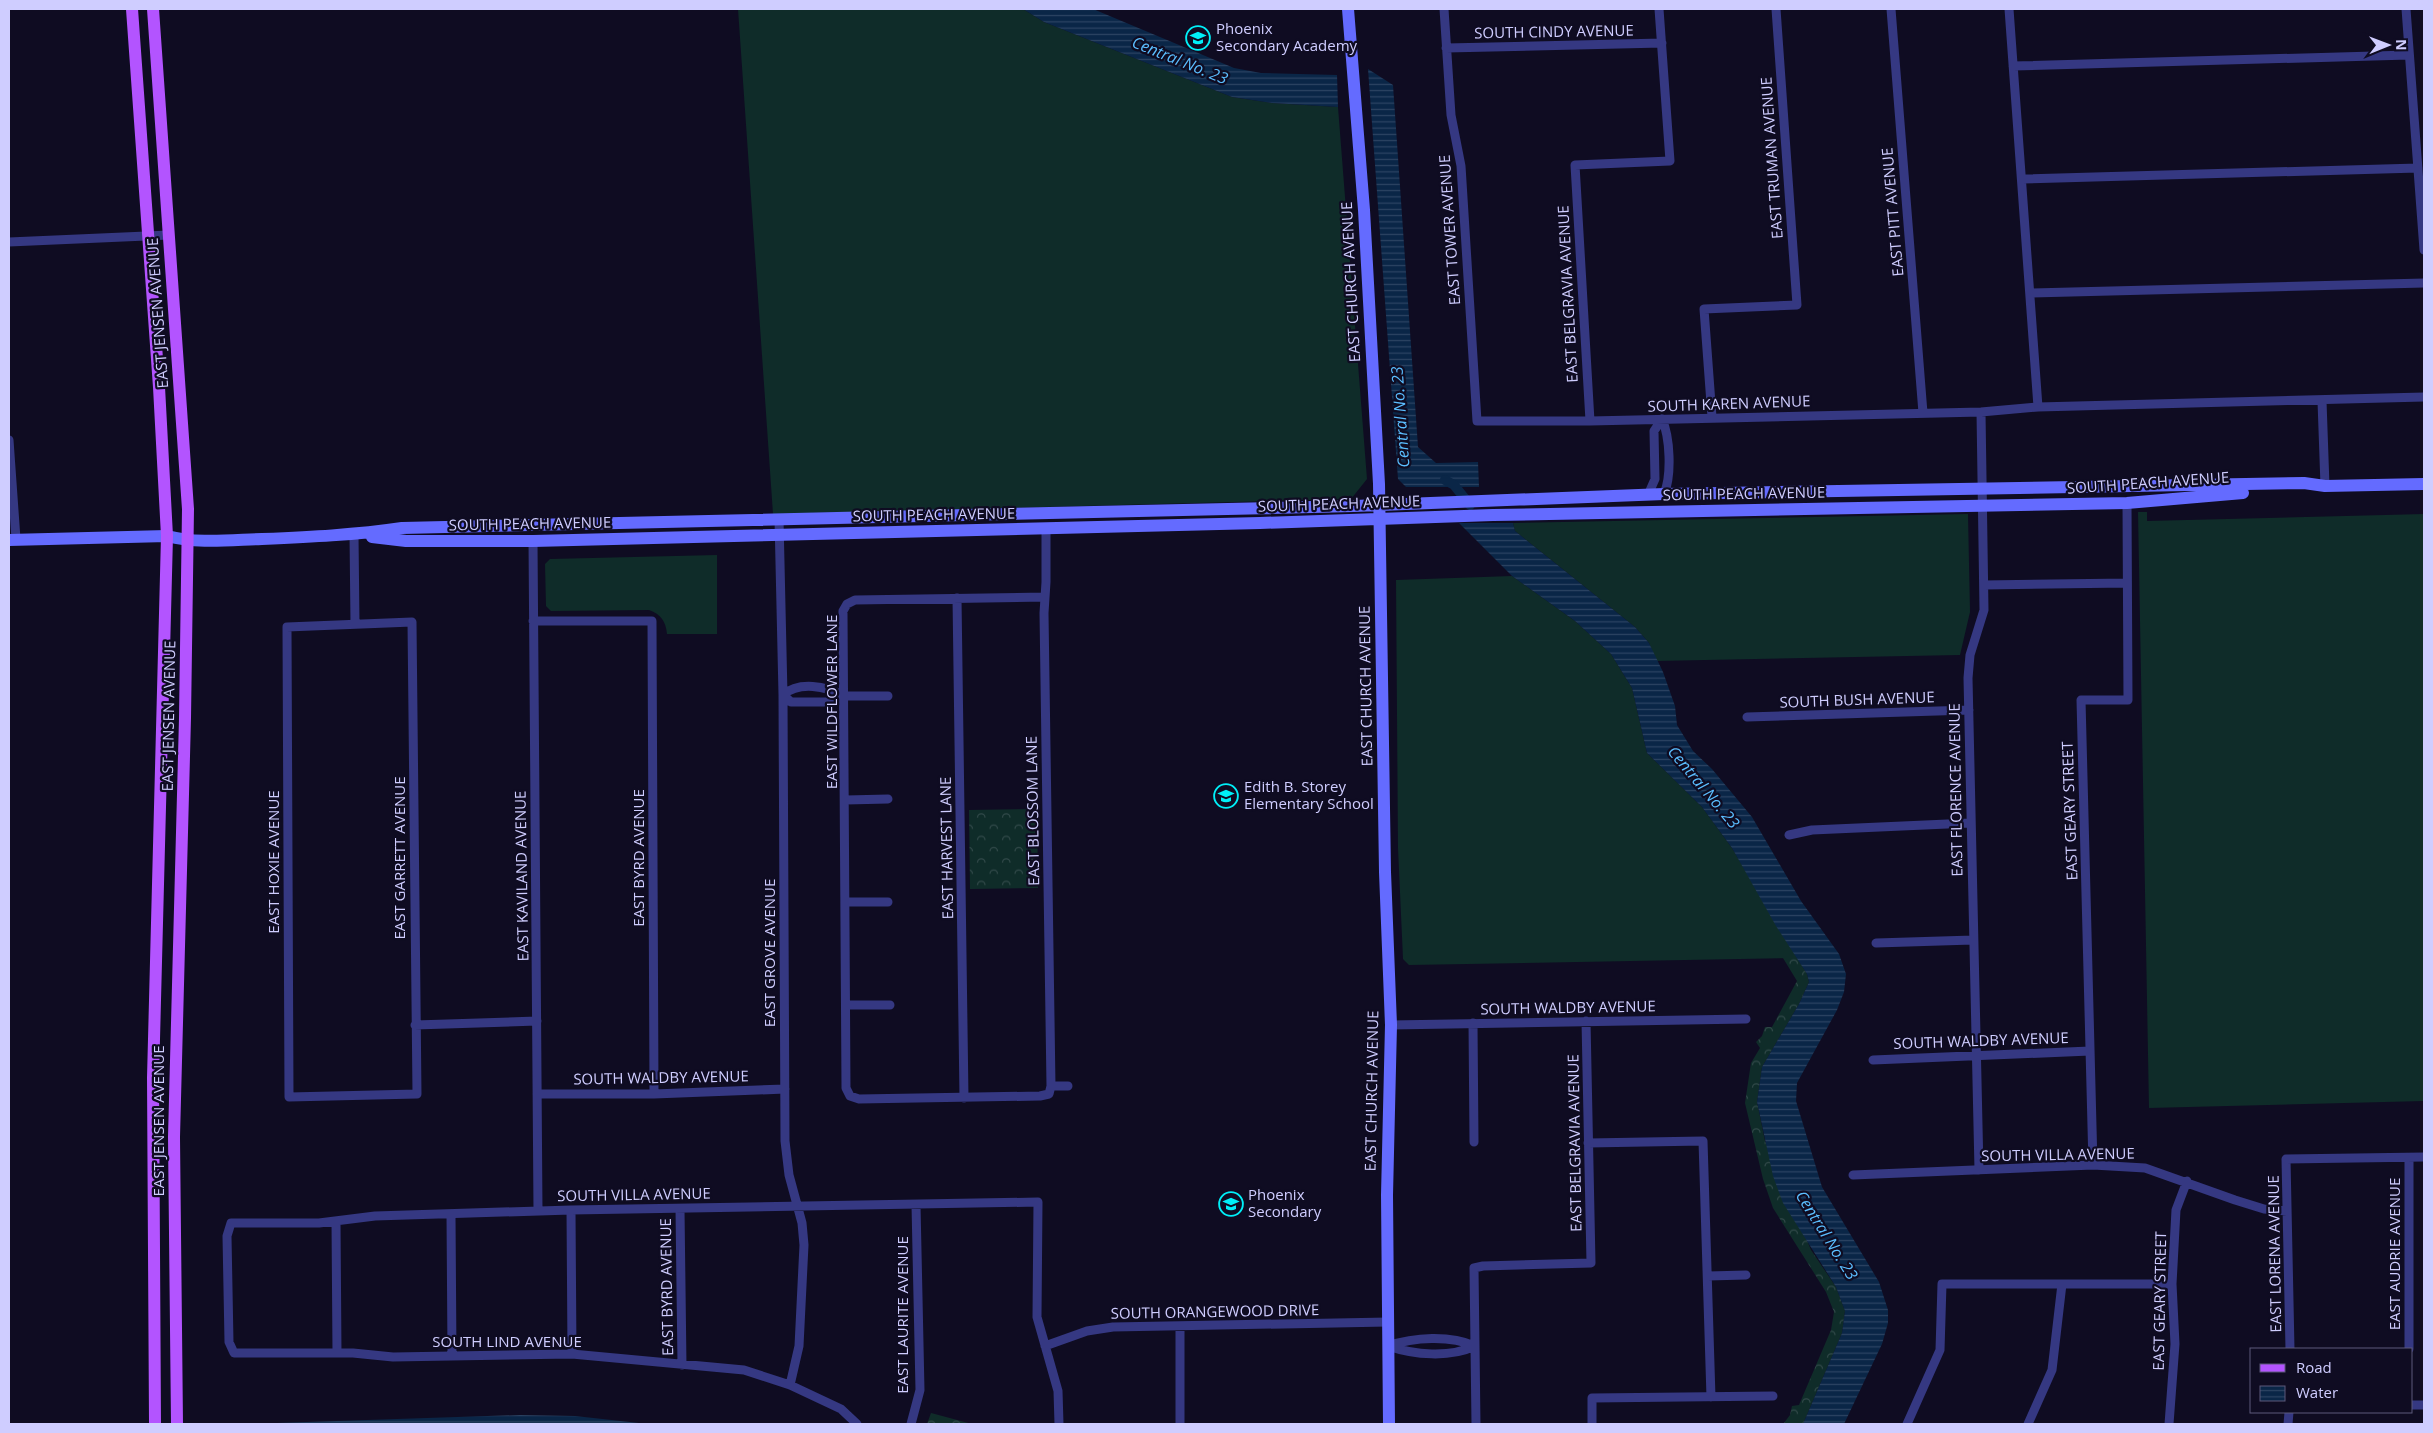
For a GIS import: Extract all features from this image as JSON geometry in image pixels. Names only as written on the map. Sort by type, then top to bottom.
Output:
[{"type":"main road","name":"EAST JENSEN AVENUE","points":[[132,9],[149,236],[167,536],[153,1078],[155,1424]]},
{"type":"main road","name":"EAST JENSEN AVENUE","points":[[153,9],[188,541],[186,718],[174,1137],[177,1424]]},
{"type":"street","name":"EAST CHURCH AVENUE","points":[[1348,9],[1364,220],[1380,518],[1385,862],[1391,1025],[1387,1195],[1389,1424]]},
{"type":"street","name":"EAST TOWER AVENUE","points":[[1444,9],[1451,115],[1461,166],[1477,421]]},
{"type":"street","points":[[1659,9],[1662,43]]},
{"type":"street","name":"EAST TRUMAN AVENUE","points":[[1712,417],[1704,308],[1796,305],[1776,9]]},
{"type":"street","name":"EAST PITT AVENUE","points":[[1891,9],[1923,413]]},
{"type":"street","points":[[2009,9],[2038,407]]},
{"type":"street","points":[[2406,9],[2424,250]]},
{"type":"street","name":"SOUTH CINDY AVENUE","points":[[1446,48],[1662,43]]},
{"type":"street","name":"EAST BELGRAVIA AVENUE","points":[[1590,421],[1574,165],[1670,161],[1662,43]]},
{"type":"street","points":[[2014,66],[2409,55]]},
{"type":"street","points":[[2022,179],[2418,168]]},
{"type":"street","points":[[9,242],[169,235]]},
{"type":"street","points":[[2030,293],[2424,283]]},
{"type":"street","name":"SOUTH KAREN AVENUE","points":[[1477,421],[1590,421],[1981,412],[2038,407],[2322,402],[2424,397]]},
{"type":"street","points":[[2322,402],[2325,486]]},
{"type":"street","name":"EAST FLORENCE AVENUE","points":[[1979,1170],[1969,710],[1970,656],[1984,610],[1981,412]]},
{"type":"street","points":[[1559,514],[1580,508],[1653,505],[1662,499],[1668,479],[1667,432],[1662,419]]},
{"type":"street","points":[[1648,495],[1654,479],[1654,431],[1662,419]]},
{"type":"street","points":[[9,440],[12,540]]},
{"type":"street","name":"SOUTH PEACH AVENUE","points":[[12,540],[167,536],[188,541],[354,535],[402,528],[1379,505],[1664,494],[2294,484],[2325,486],[2424,484]]},
{"type":"street","name":"SOUTH PEACH AVENUE","points":[[354,535],[406,541],[533,541],[1493,515],[2127,503],[2325,486]]},
{"type":"street","name":"EAST GEARY STREET","points":[[2093,1165],[2081,700],[2128,700],[2127,503]]},
{"type":"street","points":[[1105,527],[1107,522],[1116,517],[1194,515],[1222,509]]},
{"type":"street","name":"EAST GROVE AVENUE","points":[[779,519],[783,695],[785,1141],[789,1175],[802,1223],[804,1245],[799,1346],[790,1385]]},
{"type":"street","name":"EAST BLOSSOM LANE","points":[[1046,528],[1050,1090]]},
{"type":"street","points":[[354,535],[355,624]]},
{"type":"street","name":"EAST KAVILAND AVENUE","points":[[533,541],[538,1211]]},
{"type":"street","points":[[1984,585],[2127,583]]},
{"type":"street","points":[[957,598],[1045,597]]},
{"type":"street","name":"EAST WILDFLOWER LANE","points":[[957,598],[855,600],[847,604],[843,611],[846,800],[846,1088],[850,1096],[859,1099],[964,1098]]},
{"type":"street","name":"EAST HARVEST LANE","points":[[957,598],[964,1098]]},
{"type":"street","name":"EAST BYRD AVENUE","points":[[533,620],[652,621],[654,1094]]},
{"type":"street","name":"EAST GARRETT AVENUE","points":[[355,624],[412,622],[416,1094]]},
{"type":"street","name":"EAST HOXIE AVENUE","points":[[355,624],[287,627],[289,1096],[416,1094]]},
{"type":"street","points":[[844,696],[828,687],[792,688],[783,695],[791,702],[829,702],[844,696],[888,696]]},
{"type":"street","points":[[808,702],[813,694],[809,688]]},
{"type":"street","name":"SOUTH BUSH AVENUE","points":[[1747,716],[1969,710]]},
{"type":"street","name":"EAST WILDFLOWER LANE","points":[[846,800],[888,799]]},
{"type":"street","points":[[1789,835],[1812,830],[1970,824]]},
{"type":"street","points":[[846,902],[888,902]]},
{"type":"street","points":[[1876,943],[1973,940]]},
{"type":"street","points":[[846,1005],[890,1005]]},
{"type":"street","name":"SOUTH WALDBY AVENUE","points":[[1391,1025],[1746,1019]]},
{"type":"street","points":[[416,1025],[537,1021]]},
{"type":"street","name":"EAST BELGRAVIA AVENUE","points":[[1475,1346],[1474,1268],[1483,1266],[1590,1263],[1586,1021]]},
{"type":"street","points":[[1473,1023],[1474,1142]]},
{"type":"street","name":"SOUTH WALDBY AVENUE","points":[[1873,1060],[1976,1054],[2090,1051]]},
{"type":"street","points":[[964,1098],[1040,1096],[1050,1090],[1068,1086]]},
{"type":"street","name":"SOUTH WALDBY AVENUE","points":[[537,1094],[654,1094],[785,1089]]},
{"type":"street","points":[[1588,1143],[1703,1141],[1711,1397]]},
{"type":"street","points":[[2409,1158],[2424,1157]]},
{"type":"street","name":"EAST LORENA AVENUE","points":[[2290,1348],[2286,1159],[2409,1158]]},
{"type":"street","name":"EAST AUDRIE AVENUE","points":[[2409,1158],[2409,1348]]},
{"type":"street","name":"SOUTH VILLA AVENUE","points":[[1853,1175],[2093,1165],[2145,1168],[2264,1209],[2287,1211]]},
{"type":"street","name":"EAST GEARY STREET","points":[[2169,1424],[2175,1344],[2172,1284],[2176,1210],[2187,1181]]},
{"type":"street","name":"SOUTH VILLA AVENUE","points":[[234,1353],[229,1342],[227,1236],[231,1222],[319,1223],[375,1216],[571,1210],[1038,1202],[1037,1317],[1045,1346]]},
{"type":"street","name":"EAST LAURITE AVENUE","points":[[911,1424],[920,1390],[916,1204]]},
{"type":"street","name":"EAST BYRD AVENUE","points":[[680,1209],[682,1365]]},
{"type":"street","points":[[571,1210],[572,1354]]},
{"type":"street","points":[[451,1214],[452,1355]]},
{"type":"street","points":[[336,1221],[338,1353]]},
{"type":"street","points":[[1708,1276],[1746,1275]]},
{"type":"street","points":[[1907,1424],[1940,1350],[1942,1284],[2172,1284]]},
{"type":"street","points":[[2028,1424],[2052,1370],[2062,1284]]},
{"type":"street","name":"SOUTH ORANGEWOOD DRIVE","points":[[1045,1346],[1087,1331],[1113,1327],[1388,1322]]},
{"type":"street","points":[[1180,1326],[1180,1424]]},
{"type":"street","points":[[1388,1346],[1405,1340],[1461,1340],[1475,1346],[1476,1424]]},
{"type":"street","points":[[1045,1346],[1058,1392],[1059,1424]]},
{"type":"street","name":"SOUTH LIND AVENUE","points":[[234,1353],[338,1353],[393,1357],[572,1354],[744,1370],[790,1385],[841,1409],[857,1424]]},
{"type":"street","points":[[1592,1424],[1592,1398],[1774,1396]]},
{"type":"green space","points":[[738,9],[1023,9],[1044,22],[1232,97],[1272,103],[1338,107],[1367,479],[1351,499],[773,514]]},
{"type":"green space","points":[[2138,512],[2147,512],[2147,521],[2424,514],[2424,1101],[2149,1108]]},
{"type":"green space","points":[[1968,514],[1970,612],[1960,655],[1656,661],[1649,643],[1635,627],[1515,531],[1513,523]]},
{"type":"green space","points":[[717,555],[717,634],[667,634],[662,619],[649,610],[551,611],[546,606],[545,564],[550,559]]},
{"type":"green space","points":[[1512,576],[1575,621],[1611,654],[1632,688],[1647,753],[1702,807],[1732,848],[1797,958],[1409,965],[1403,959],[1398,848],[1396,580]]},
{"type":"green space","points":[[1037,809],[1038,888],[970,889],[969,810]]},
{"type":"green space","points":[[1783,958],[1797,958],[1807,974],[1809,982],[1799,1004],[1762,1067],[1757,1102],[1765,1141],[1811,1250],[1836,1287],[1845,1311],[1842,1333],[1803,1424],[1784,1423],[1790,1415],[1792,1406],[1799,1405],[1831,1330],[1834,1312],[1826,1292],[1773,1208],[1763,1179],[1745,1103],[1751,1063],[1760,1048],[1756,1042],[1762,1036],[1765,1027],[1772,1027],[1797,981]]},
{"type":"green space","points":[[931,1413],[972,1424],[927,1424]]},
{"type":"water","points":[[1023,9],[1093,9],[1234,68],[1261,73],[1337,75],[1338,107],[1272,103],[1232,97],[1044,22]]},
{"type":"water","points":[[1368,69],[1393,85],[1418,447],[1436,463],[1478,462],[1479,487],[1406,487],[1398,479]]},
{"type":"water","points":[[1459,523],[1513,523],[1515,531],[1635,627],[1649,643],[1663,672],[1675,706],[1677,725],[1693,751],[1712,769],[1752,817],[1801,901],[1839,954],[1846,974],[1844,992],[1837,1010],[1797,1083],[1796,1101],[1822,1187],[1879,1282],[1888,1310],[1888,1323],[1882,1344],[1844,1424],[1803,1424],[1842,1333],[1845,1311],[1836,1287],[1783,1203],[1773,1176],[1757,1102],[1762,1067],[1799,1004],[1809,982],[1807,974],[1776,926],[1732,848],[1702,807],[1647,753],[1632,688],[1611,654],[1575,621],[1512,576]]},
{"type":"water","points":[[520,1415],[575,1416],[648,1424],[249,1424]]},
{"type":"waterway","name":"Central No. 23","points":[[1445,480],[1454,485],[1470,505]]},
{"type":"place","name":"Phoenix Secondary Academy","points":[[1198,38]]},
{"type":"place","name":"Edith B. Storey Elementary School","points":[[1226,796]]},
{"type":"place","name":"Phoenix Secondary","points":[[1231,1204]]}]
